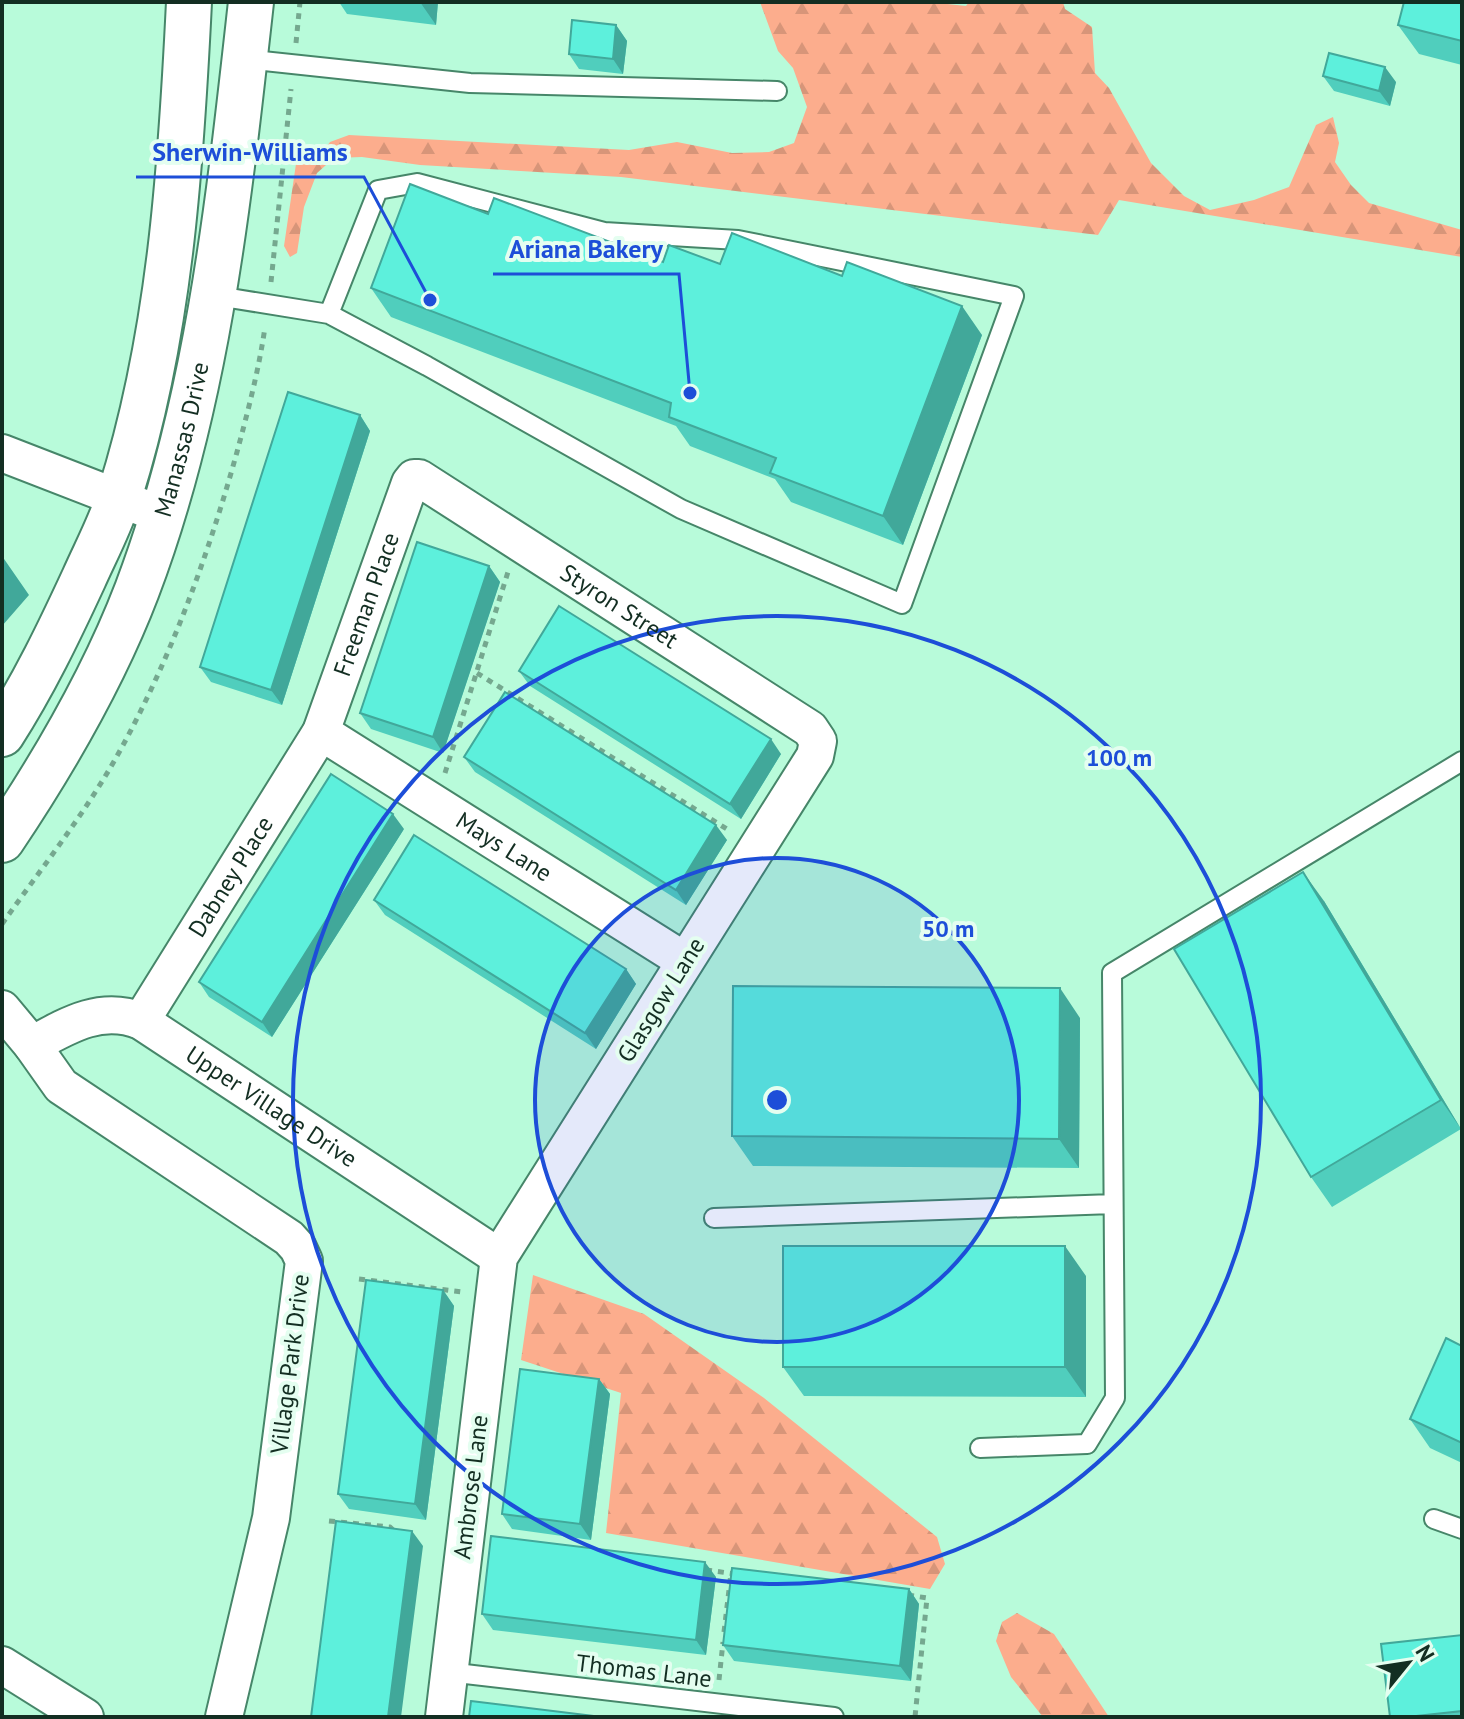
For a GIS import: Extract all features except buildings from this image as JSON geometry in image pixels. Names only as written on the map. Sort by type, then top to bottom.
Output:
[{"type":"main road","name":"Manassas Drive","points":[[2,734],[31,689],[119,497],[161,324],[172,237],[189,2]]},
{"type":"main road","name":"Manassas Drive","points":[[2,840],[64,744],[102,668],[136,591],[162,515],[204,342],[236,136],[251,2]]},
{"type":"street","points":[[2,453],[162,515]]},
{"type":"street","name":"Styron Street","points":[[414,478],[419,478],[810,729],[818,741]]},
{"type":"street","name":"Freeman Place","points":[[321,732],[414,478]]},
{"type":"street","name":"Mays Lane","points":[[321,732],[685,961]]},
{"type":"street","name":"Dabney Place","points":[[141,1021],[321,732]]},
{"type":"street","name":"Glasgow Lane","points":[[499,1257],[815,756],[818,741]]},
{"type":"street","name":"Village Park Drive","points":[[2,1009],[61,1086],[289,1238],[304,1261],[271,1518],[224,1717]]},
{"type":"street","name":"Upper Village Drive","points":[[32,1045],[67,1026],[100,1014],[127,1015],[141,1021],[499,1257]]},
{"type":"street","name":"Ambrose Lane","points":[[444,1717],[499,1257]]},
{"type":"street","points":[[2,1665],[85,1717]]},
{"type":"lane","points":[[244,59],[470,83],[777,91]]},
{"type":"lane","points":[[211,295],[329,314],[681,509],[902,604],[1014,296],[738,240],[604,232],[417,183],[378,190],[329,314]]},
{"type":"lane","points":[[980,1448],[1087,1444],[1115,1398],[1112,973],[1462,761]]},
{"type":"lane","points":[[714,1218],[1113,1204]]},
{"type":"lane","points":[[1434,1519],[1462,1529]]},
{"type":"lane","name":"Thomas Lane","points":[[448,1672],[834,1717]]},
{"type":"path","points":[[297,31],[300,2]]},
{"type":"path","points":[[273,265],[291,89]]},
{"type":"path","points":[[435,804],[518,542]]},
{"type":"path","points":[[477,673],[742,838]]},
{"type":"path","points":[[359,1279],[477,1294]]},
{"type":"path","points":[[329,1521],[390,1527],[396,1534]]},
{"type":"path","points":[[699,1569],[746,1575]]},
{"type":"path","points":[[719,1685],[731,1573]]},
{"type":"path","points":[[897,1594],[927,1598],[915,1717]]},
{"type":"green space","points":[[760,2],[929,2],[966,6],[969,2],[1063,2],[1065,9],[1092,27],[1095,73],[1109,88],[1151,163],[1184,196],[1210,210],[1254,200],[1289,187],[1316,125],[1333,117],[1339,143],[1335,162],[1351,185],[1369,203],[1462,230],[1462,257],[1119,200],[1098,235],[621,177],[420,165],[362,157],[334,158],[317,173],[304,207],[297,253],[290,257],[284,246],[297,157],[318,158],[330,142],[349,135],[629,150],[677,142],[732,153],[769,152],[794,143],[807,107],[793,68],[778,51]]},
{"type":"green space","points":[[533,1275],[644,1314],[764,1398],[937,1537],[945,1564],[930,1589],[606,1533],[621,1393],[521,1360]]},
{"type":"green space","points":[[1017,1613],[1054,1634],[1109,1717],[1043,1717],[1011,1677],[996,1641],[1002,1622]]},
{"type":"place","name":"Sherwin-Williams","points":[[430,300]]},
{"type":"place","name":"Ariana Bakery","points":[[690,393]]}]
